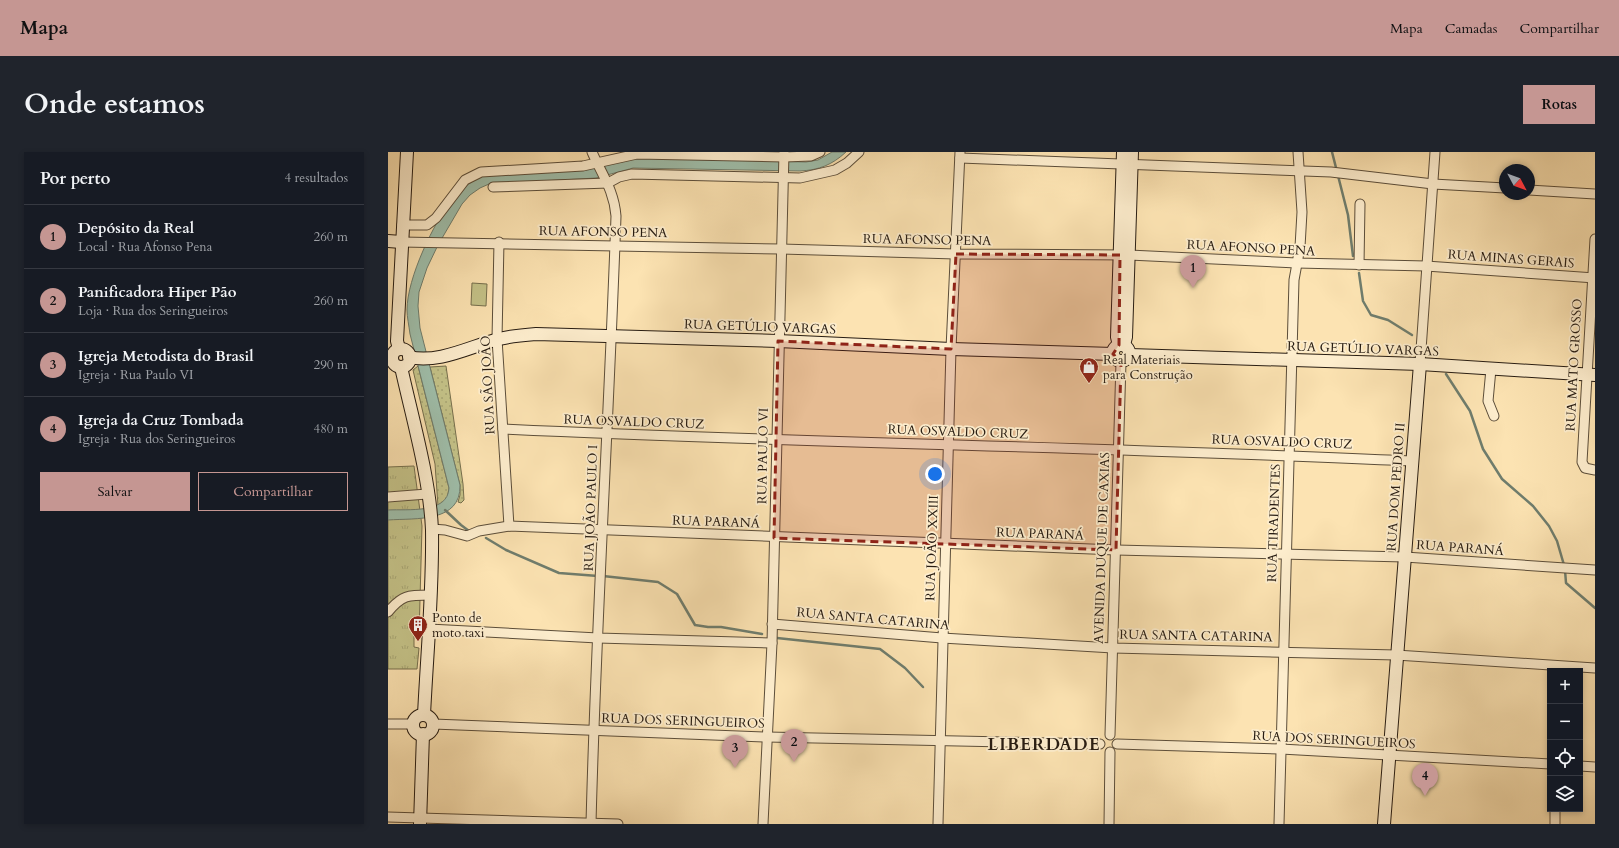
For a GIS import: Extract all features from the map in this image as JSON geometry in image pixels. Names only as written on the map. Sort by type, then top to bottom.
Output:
[{"type":"street","points":[[393,355],[405,350],[412,358],[407,364],[401,366],[396,365],[393,355],[398,341],[401,242],[407,152]]},
{"type":"street","name":"RUA JOÃO PAULO I","points":[[590,824],[593,730],[604,531],[610,336],[615,245],[615,209],[602,172],[592,152]]},
{"type":"street","points":[[493,187],[602,172],[637,154],[784,157],[811,156],[820,152]]},
{"type":"street","points":[[402,225],[427,225],[436,218],[465,180],[481,172],[583,166],[619,177],[632,174],[817,175],[835,170],[847,163],[859,152]]},
{"type":"street","name":"RUA TIRADENTES","points":[[1278,824],[1294,280],[1302,212],[1298,152]]},
{"type":"street","name":"RUA DOM PEDRO II","points":[[1384,824],[1388,755],[1405,557],[1435,152]]},
{"type":"street","points":[[960,155],[1127,158],[1331,172],[1433,184],[1499,188]]},
{"type":"street","name":"RUA JOÃO XXIII","points":[[938,824],[951,349],[960,155]]},
{"type":"street","name":"RUA PAULO VI","points":[[763,824],[772,642],[778,341],[784,157]]},
{"type":"street","name":"AVENIDA DUQUE DE CAXIAS","points":[[1110,734],[1121,352],[1126,337],[1124,255],[1127,158]]},
{"type":"street","points":[[1535,190],[1595,194]]},
{"type":"street","points":[[1358,265],[1360,204]]},
{"type":"street","name":"RUA MATO GROSSO","points":[[1595,239],[1590,375],[1582,462],[1585,468],[1595,470]]},
{"type":"street","points":[[388,241],[401,242]]},
{"type":"street","name":"RUA AFONSO PENA","points":[[401,242],[499,242],[956,254],[1124,255],[1297,263],[1426,266]]},
{"type":"street","name":"RUA SÃO JOÃO","points":[[499,242],[497,339],[510,526]]},
{"type":"street","name":"RUA MINAS GERAIS","points":[[1426,266],[1594,278]]},
{"type":"street","name":"RUA GETÚLIO VARGAS","points":[[412,358],[429,358],[461,352],[497,339],[515,335],[536,334],[778,341],[951,349],[1121,352],[1292,361],[1420,364],[1590,375]]},
{"type":"street","points":[[401,366],[427,494],[430,517],[429,629],[424,715]]},
{"type":"street","points":[[1491,369],[1488,401],[1494,416]]},
{"type":"street","name":"RUA OSVALDO CRUZ","points":[[503,429],[776,441],[1289,455],[1411,460]]},
{"type":"street","points":[[388,497],[427,494]]},
{"type":"street","name":"RUA PARANÁ","points":[[430,517],[445,530],[467,536],[479,531],[496,530],[510,526],[774,538],[1116,550],[1405,557],[1595,570]]},
{"type":"street","points":[[388,612],[400,598],[406,595],[430,595]]},
{"type":"street","name":"RUA SANTA CATARINA","points":[[772,624],[942,638],[1113,648],[1284,651],[1396,655],[1563,668]]},
{"type":"street","points":[[429,629],[598,638],[772,642]]},
{"type":"street","name":"RUA SANTA CATARINA","points":[[1583,668],[1595,668]]},
{"type":"street","points":[[424,715],[429,717],[433,724],[429,733],[422,734],[417,732],[413,724],[418,716],[424,715]]},
{"type":"street","points":[[388,724],[413,724]]},
{"type":"street","name":"RUA DOS SERINGUEIROS","points":[[433,724],[767,737],[1100,744]]},
{"type":"street","points":[[420,821],[422,734]]},
{"type":"street","points":[[1110,734],[1116,738],[1117,744],[1115,750],[1110,752],[1103,750],[1100,744],[1104,736],[1110,734]]},
{"type":"street","name":"RUA DOS SERINGUEIROS","points":[[1117,744],[1281,749],[1547,764]]},
{"type":"street","points":[[1109,824],[1110,752]]},
{"type":"street","points":[[1583,766],[1595,767]]},
{"type":"street","points":[[1555,824],[1556,812]]},
{"type":"street","points":[[388,817],[420,821],[618,824]]},
{"type":"highlighted area","points":[[956,254],[1120,255],[1119,345],[1113,354],[1121,362],[1116,550],[774,538],[778,341],[951,349]]},
{"type":"green space","points":[[472,283],[487,284],[486,306],[471,305]]},
{"type":"green space","points":[[418,366],[449,488],[447,499],[438,506],[435,464],[413,370]]},
{"type":"green space","points":[[446,366],[463,484],[464,500],[461,503],[458,502],[460,485],[430,367]]},
{"type":"green space","points":[[414,466],[422,526],[419,636],[414,636],[414,647],[419,648],[417,669],[388,669],[388,467]]},
{"type":"shaded area","points":[[832,152],[846,152],[825,166],[800,171],[633,168],[596,178],[489,184],[470,195],[462,204],[438,245],[427,268],[419,292],[418,306],[420,328],[460,485],[458,497],[453,506],[445,512],[435,516],[388,520],[388,510],[416,509],[435,506],[442,502],[447,496],[449,488],[410,334],[407,310],[408,297],[412,282],[423,251],[446,208],[456,194],[463,188],[482,176],[634,158],[806,162],[818,160]]},
{"type":"waterway","points":[[1332,152],[1348,215],[1353,256]]},
{"type":"waterway","points":[[1359,273],[1363,301],[1371,315],[1388,320],[1412,335]]},
{"type":"waterway","points":[[1446,374],[1470,411],[1483,449],[1502,479],[1533,506],[1549,526],[1557,541],[1564,565]]},
{"type":"waterway","points":[[445,510],[469,531]]},
{"type":"waterway","points":[[486,538],[506,550],[559,573],[598,576]]},
{"type":"waterway","points":[[1565,570],[1566,583],[1595,608]]},
{"type":"waterway","points":[[603,576],[658,582],[677,594],[695,625],[721,627],[762,634]]},
{"type":"waterway","points":[[777,638],[880,649],[905,668],[923,687]]},
{"type":"place","name":"Depósito da Real","points":[[1193,288]]},
{"type":"place","name":"Real Materiais para Construção","points":[[1089,384]]},
{"type":"place","name":"Ponto de moto taxi","points":[[418,642]]},
{"type":"place","name":"Panificadora Hiper Pão","points":[[794,762]]},
{"type":"place","name":"Igreja Metodista do Brasil","points":[[735,768]]},
{"type":"place","name":"Igreja da Cruz Tombada","points":[[1425,796]]},
{"type":"district","name":"LIBERDADE","points":[[1044,744]]}]
